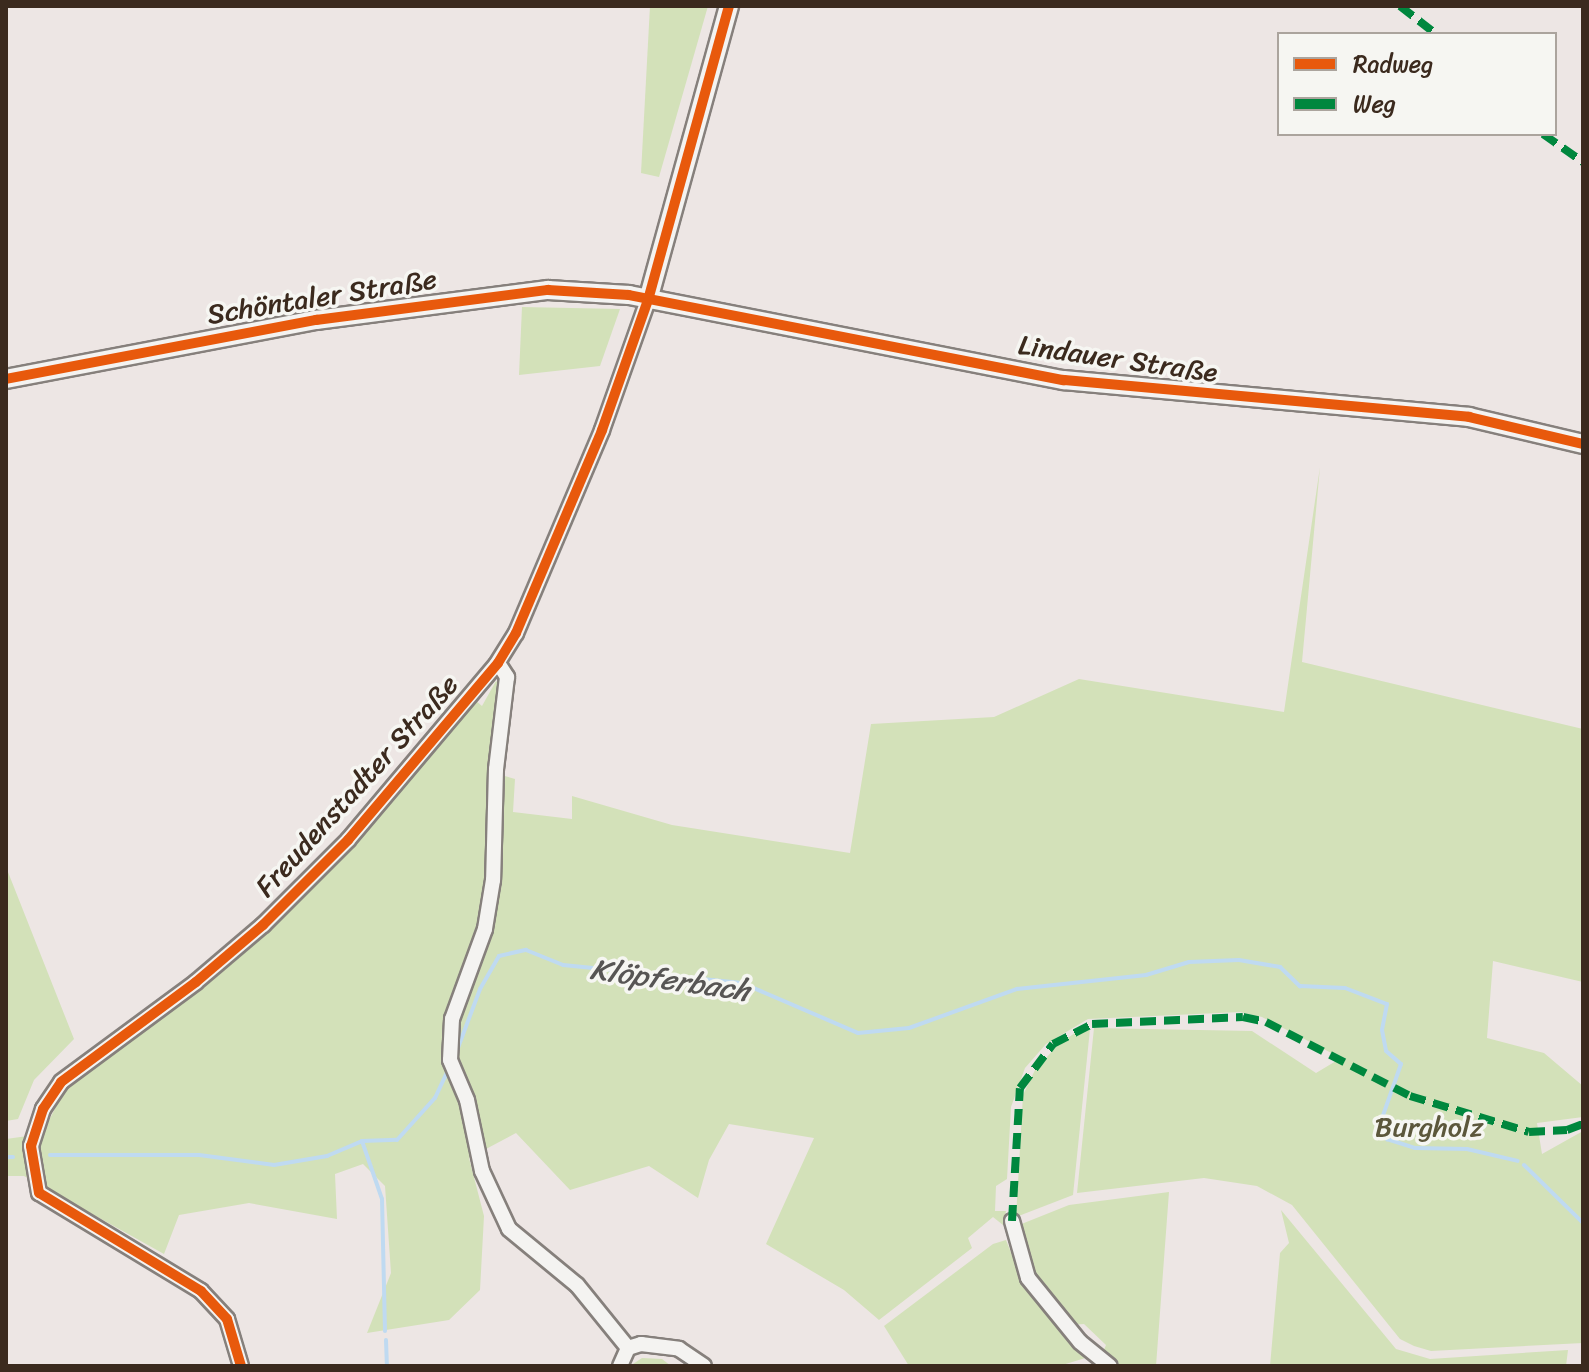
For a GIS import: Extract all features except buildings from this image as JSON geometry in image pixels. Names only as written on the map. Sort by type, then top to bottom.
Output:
[{"type":"street","points":[[648,300],[729,6]]},
{"type":"street","name":"Schöntaler Straße","points":[[6,379],[316,320],[522,291],[648,300]]},
{"type":"street","name":"Lindauer Straße","points":[[648,300],[1064,380],[1469,417],[1583,444]]},
{"type":"street","name":"Freudenstadter Straße","points":[[241,1366],[227,1319],[201,1291],[39,1193],[31,1146],[43,1109],[61,1082],[196,982],[263,925],[348,840],[498,663],[528,604],[602,430],[648,300]]},
{"type":"street","points":[[498,663],[507,677],[496,769],[493,880],[485,929],[452,1019],[450,1060],[476,1133],[482,1171],[509,1229],[577,1285],[628,1348]]},
{"type":"street","points":[[1012,1221],[1028,1278],[1080,1342],[1110,1366]]},
{"type":"street","points":[[620,1366],[628,1348],[641,1344],[679,1349],[704,1366]]},
{"type":"green space","points":[[650,6],[708,6],[659,177],[641,173]]},
{"type":"green space","points":[[522,307],[620,309],[600,366],[519,375]]},
{"type":"green space","name":"Burgholz","points":[[1320,467],[1302,662],[1583,729],[1583,982],[1493,961],[1487,1038],[1544,1053],[1583,1086],[1583,1117],[1537,1123],[1542,1154],[1583,1131],[1583,1343],[1431,1351],[1414,1346],[1400,1339],[1292,1205],[1257,1186],[1204,1178],[1077,1193],[1094,1028],[1252,1031],[1316,1073],[1341,1058],[1262,1017],[1240,1012],[1088,1019],[1046,1044],[1025,1068],[1011,1107],[1007,1179],[996,1186],[995,1211],[1006,1211],[1003,1225],[993,1217],[968,1238],[972,1248],[879,1320],[844,1290],[766,1244],[814,1138],[729,1124],[709,1160],[698,1198],[649,1166],[570,1190],[516,1133],[469,1158],[484,1216],[480,1290],[449,1320],[367,1333],[391,1273],[385,1186],[363,1164],[335,1174],[337,1219],[249,1203],[179,1215],[164,1254],[24,1176],[6,1176],[6,1139],[42,1134],[66,1087],[352,845],[475,700],[482,706],[496,681],[500,685],[491,772],[515,779],[513,812],[572,819],[572,796],[672,825],[850,853],[871,724],[994,717],[1079,679],[1284,712]]},
{"type":"green space","points":[[6,867],[74,1039],[34,1080],[18,1119],[6,1121]]},
{"type":"green space","points":[[1090,1029],[1073,1195],[1016,1217],[1023,1095],[1035,1070],[1057,1046],[1076,1032]]},
{"type":"green space","points":[[1169,1192],[1156,1366],[1122,1366],[1103,1352],[1106,1345],[1084,1324],[1070,1325],[1032,1276],[1019,1225],[1069,1205]]},
{"type":"green space","points":[[1281,1210],[1396,1349],[1430,1359],[1568,1350],[1566,1366],[1270,1366],[1280,1253],[1289,1243]]},
{"type":"green space","points":[[1006,1240],[1022,1280],[1092,1356],[1059,1366],[909,1366],[884,1326],[993,1244]]},
{"type":"green space","points":[[642,1358],[662,1359],[671,1366],[630,1366]]},
{"type":"waterway","name":"Klöpferbach","points":[[456,1053],[480,989],[499,956],[526,950],[563,965],[742,983],[858,1033],[909,1028],[1017,989],[1146,975],[1189,962],[1239,960],[1280,967],[1300,986],[1345,988],[1387,1004],[1382,1030],[1386,1051],[1401,1064],[1380,1124],[1387,1139],[1415,1148],[1467,1149],[1518,1161]]},
{"type":"waterway","name":"Klöpferbach","points":[[50,1155],[199,1155],[274,1165],[327,1156],[362,1141],[397,1140],[435,1098],[449,1068]]},
{"type":"waterway","points":[[362,1141],[382,1199],[385,1331]]},
{"type":"waterway","name":"Klöpferbach","points":[[6,1157],[13,1157]]},
{"type":"waterway","name":"Klöpferbach","points":[[1524,1165],[1583,1223]]},
{"type":"waterway","points":[[386,1340],[387,1366]]},
{"type":"marked path","points":[[1400,6],[1433,32]]},
{"type":"marked path","points":[[1546,136],[1583,162]]},
{"type":"marked path","points":[[1012,1221],[1020,1088],[1053,1044],[1092,1024],[1243,1017],[1266,1022],[1410,1096],[1529,1132],[1567,1130],[1583,1124]]},
{"type":"cycle path","points":[[241,1366],[227,1319],[201,1291],[39,1193],[31,1146],[43,1109],[61,1082],[196,982],[263,925],[348,840],[498,663],[516,633],[602,430],[648,300],[729,6]]},
{"type":"cycle path","points":[[6,379],[316,320],[548,290],[629,295],[1064,380],[1469,417],[1583,444]]}]
